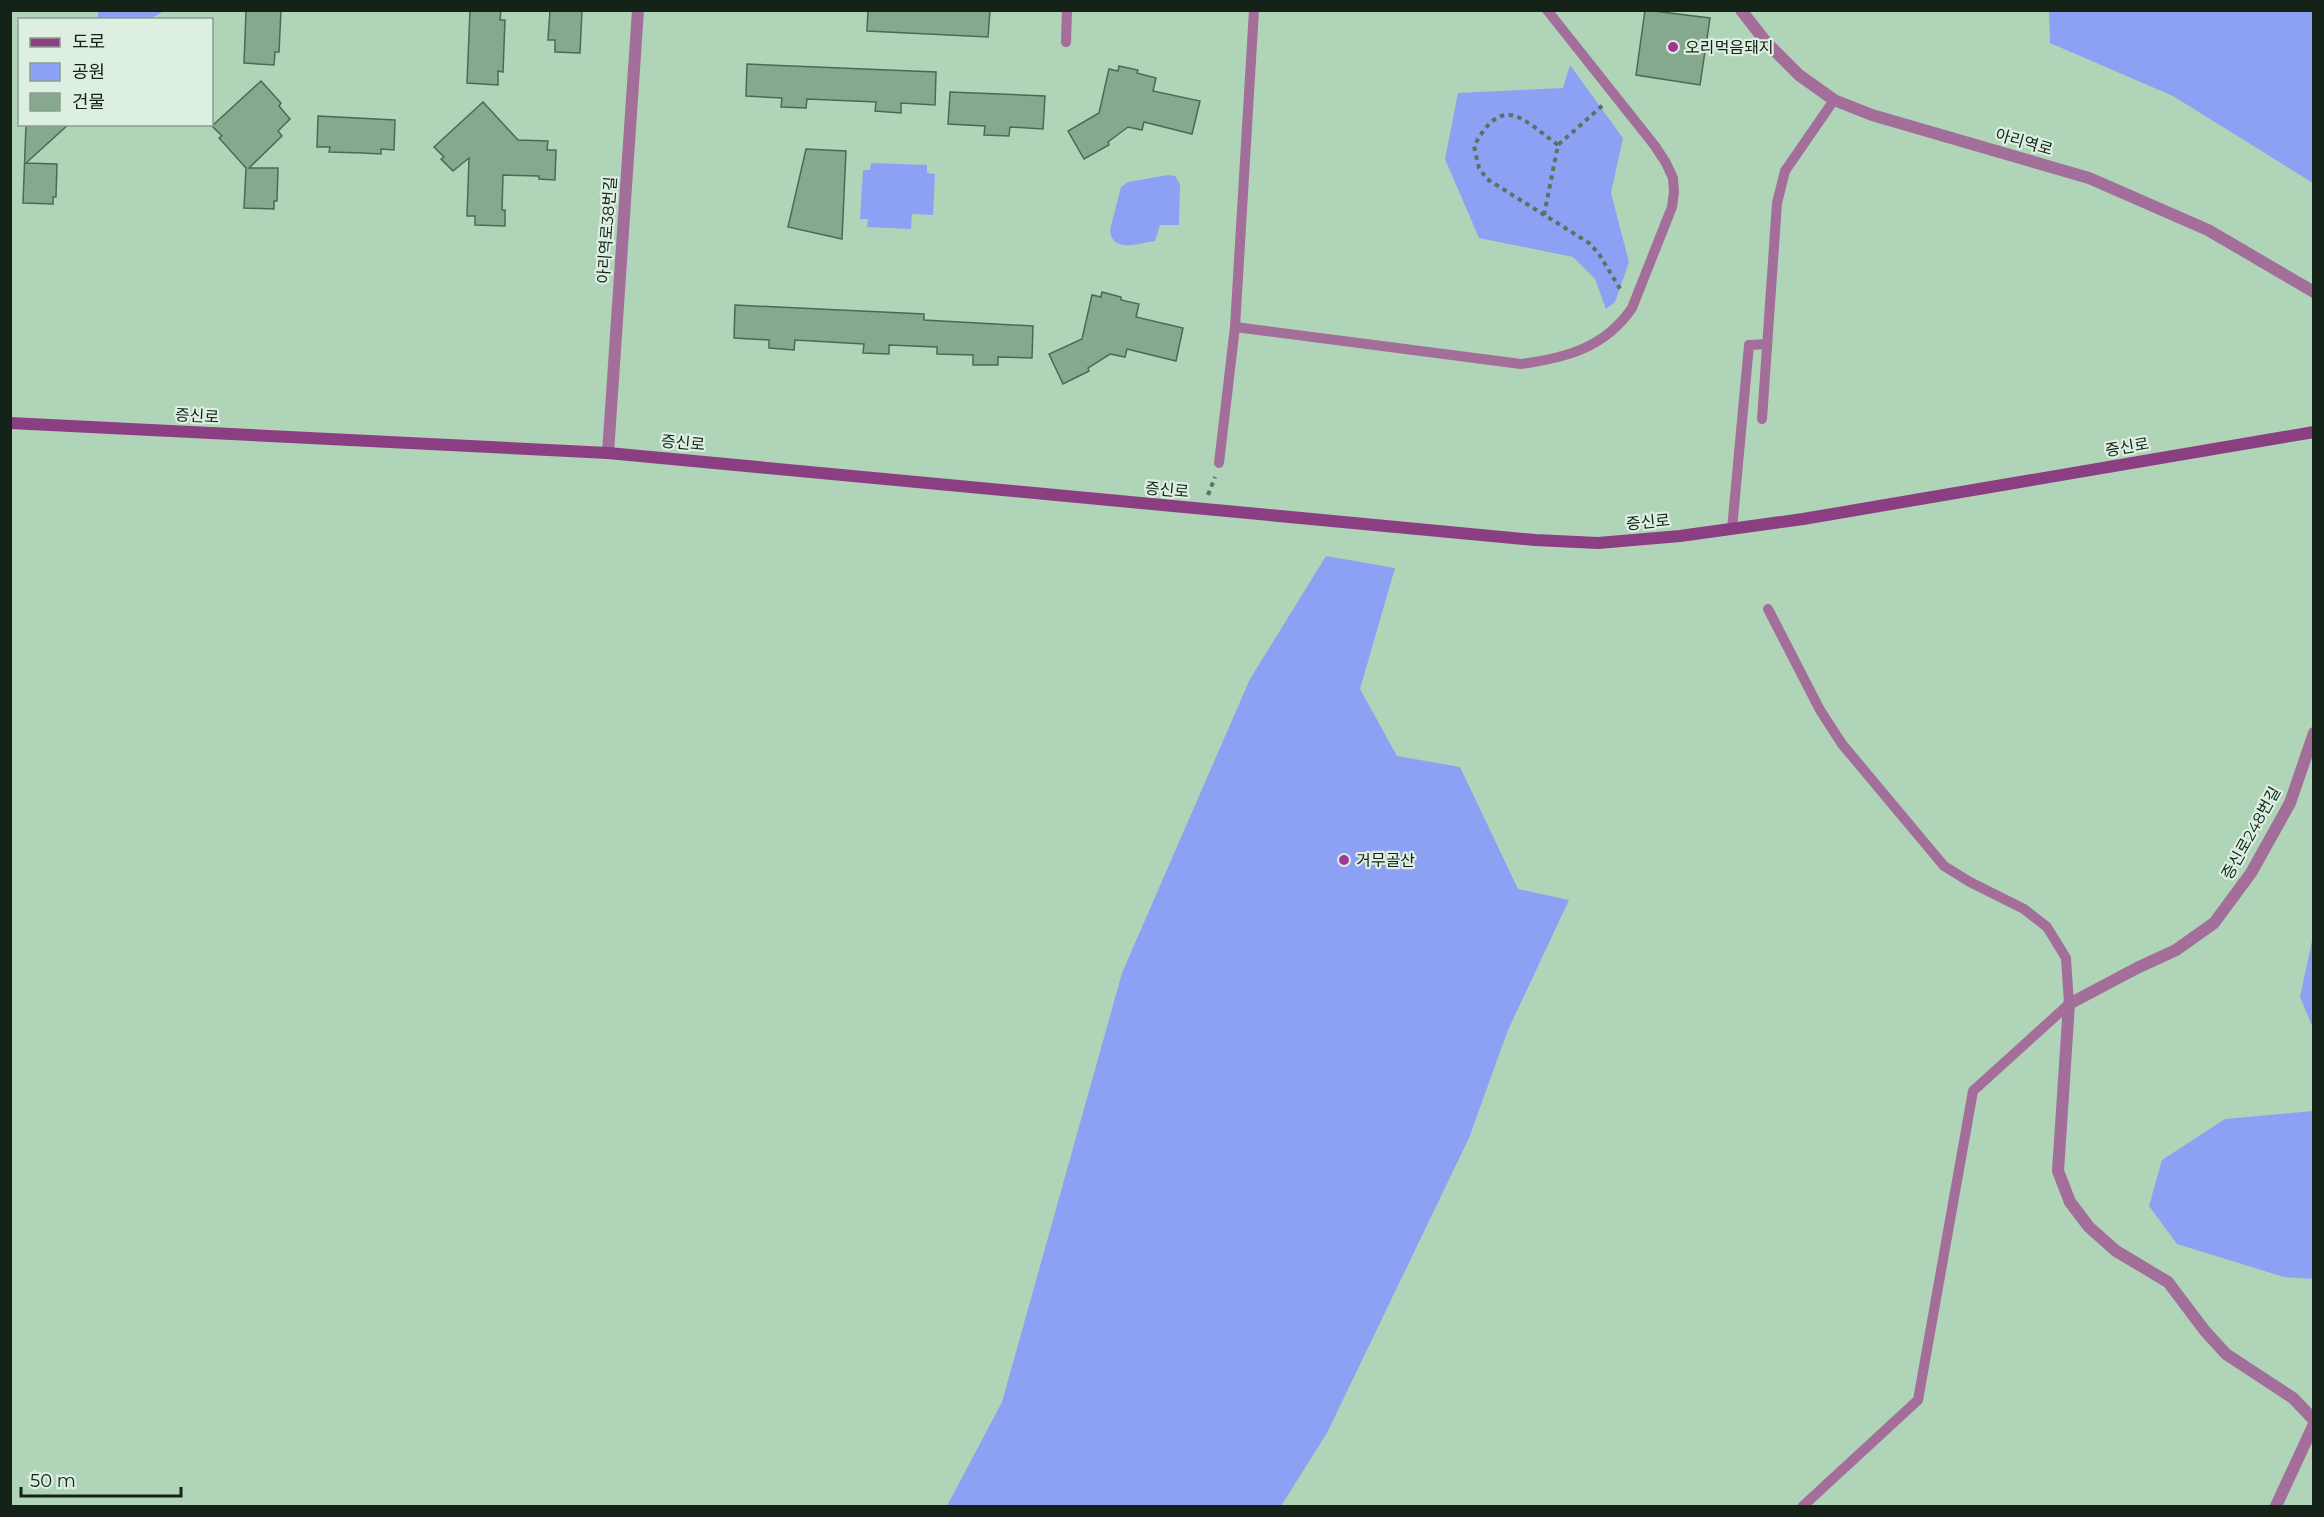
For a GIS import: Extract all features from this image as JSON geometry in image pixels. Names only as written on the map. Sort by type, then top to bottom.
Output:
[{"type":"street","name":"아리역로38번길","points":[[608,453],[638,10]]},
{"type":"street","name":"아리역로","points":[[1741,10],[1766,42],[1799,75],[1834,100],[1872,115],[2098,182],[2208,230],[2313,292]]},
{"type":"street","name":"증신로","points":[[10,423],[608,453],[1203,510],[1535,540],[1598,543],[1803,519],[2313,432]]},
{"type":"street","name":"증신로248번길","points":[[2069,1004],[2137,968],[2176,951],[2214,923],[2251,873],[2290,803],[2313,733]]},
{"type":"street","points":[[2069,1004],[2058,1171],[2070,1202],[2089,1227],[2116,1251],[2168,1282],[2205,1331],[2226,1354],[2293,1398],[2313,1422],[2276,1506]]},
{"type":"lane","points":[[1066,42],[1067,10]]},
{"type":"lane","points":[[1219,463],[1235,327],[1254,10]]},
{"type":"lane","points":[[1235,327],[1521,364],[1557,359],[1577,353],[1611,331],[1632,308],[1671,207],[1674,192],[1673,178],[1655,146],[1547,10]]},
{"type":"lane","points":[[1762,419],[1777,203],[1785,171],[1834,100]]},
{"type":"lane","points":[[1732,529],[1749,345],[1767,344]]},
{"type":"lane","points":[[1768,609],[1820,710],[1842,744],[1944,866],[2024,909],[2047,927],[2066,958],[2069,1004],[1973,1091],[1918,1400],[1803,1506]]},
{"type":"path","points":[[1544,215],[1558,145],[1615,95]]},
{"type":"path","points":[[1558,145],[1518,116],[1506,113],[1496,118],[1479,136],[1474,146],[1479,168],[1487,179],[1589,243],[1599,254],[1632,308]]},
{"type":"path","points":[[1203,510],[1219,463]]},
{"type":"green space","points":[[98,10],[164,11],[152,18],[98,18]]},
{"type":"green space","points":[[2049,11],[2313,11],[2313,183],[2173,96],[2050,43]]},
{"type":"green space","points":[[1570,65],[1623,138],[1611,193],[1629,262],[1615,302],[1606,309],[1595,279],[1573,257],[1479,238],[1445,159],[1458,93],[1563,88]]},
{"type":"green space","points":[[871,163],[927,165],[927,173],[935,174],[933,215],[912,214],[911,229],[867,227],[868,219],[860,219],[863,170],[870,170]]},
{"type":"green space","points":[[1168,175],[1175,176],[1180,184],[1179,225],[1160,225],[1155,241],[1134,245],[1121,245],[1116,242],[1110,230],[1121,187],[1128,182]]},
{"type":"green space","points":[[1326,556],[1395,568],[1360,689],[1397,756],[1460,767],[1518,889],[1569,900],[1508,1030],[1469,1138],[1327,1433],[1281,1506],[947,1506],[1002,1402],[1122,973],[1250,679]]},
{"type":"green space","points":[[2313,936],[2313,1028],[2300,997]]},
{"type":"green space","points":[[2313,1111],[2313,1279],[2284,1277],[2177,1244],[2149,1206],[2162,1160],[2225,1119]]},
{"type":"building","points":[[246,10],[281,10],[279,52],[275,52],[274,65],[244,63]]},
{"type":"building","points":[[470,10],[501,10],[500,20],[505,20],[503,72],[498,71],[498,85],[467,83]]},
{"type":"building","points":[[550,10],[582,10],[580,53],[555,52],[555,40],[548,40]]},
{"type":"building","points":[[868,10],[990,10],[988,37],[867,31]]},
{"type":"building","name":"오리먹음돼지","points":[[1645,10],[1710,18],[1700,85],[1636,75]]},
{"type":"building","points":[[747,64],[936,72],[935,105],[901,103],[901,113],[875,111],[876,102],[807,99],[806,108],[781,107],[782,98],[746,96]]},
{"type":"building","points":[[1119,66],[1138,70],[1137,73],[1156,78],[1153,91],[1200,101],[1192,134],[1144,122],[1142,130],[1128,127],[1108,142],[1109,145],[1084,159],[1068,131],[1099,113],[1109,69],[1118,71]]},
{"type":"building","points":[[261,81],[281,103],[279,106],[290,119],[278,131],[282,136],[249,168],[278,168],[277,201],[274,201],[274,209],[244,208],[246,168],[219,138],[222,136],[213,125]]},
{"type":"building","points":[[950,92],[1045,96],[1043,129],[1010,127],[1009,136],[984,135],[985,126],[948,124]]},
{"type":"building","points":[[483,102],[518,140],[548,141],[547,150],[556,150],[555,180],[539,179],[539,176],[503,175],[502,210],[505,210],[505,226],[475,225],[475,216],[467,216],[469,158],[453,171],[441,159],[444,157],[434,147]]},
{"type":"building","points":[[318,116],[395,120],[394,150],[381,149],[381,154],[329,152],[330,147],[317,147]]},
{"type":"building","points":[[26,126],[67,126],[26,163],[57,164],[56,197],[53,197],[53,204],[23,203]]},
{"type":"building","points":[[806,149],[846,151],[842,239],[788,227]]},
{"type":"building","points":[[1102,292],[1139,304],[1136,317],[1183,328],[1176,361],[1127,349],[1125,357],[1110,354],[1088,368],[1089,371],[1063,384],[1049,354],[1082,339],[1092,295],[1101,297]]},
{"type":"building","points":[[735,305],[924,314],[924,320],[1033,326],[1032,358],[998,357],[998,365],[973,365],[973,355],[937,354],[937,347],[889,345],[889,354],[863,353],[864,344],[795,340],[794,350],[769,348],[769,340],[734,338]]},
{"type":"place","name":"오리먹음돼지","points":[[1673,47]]},
{"type":"place","name":"거무골산","points":[[1344,860]]}]
